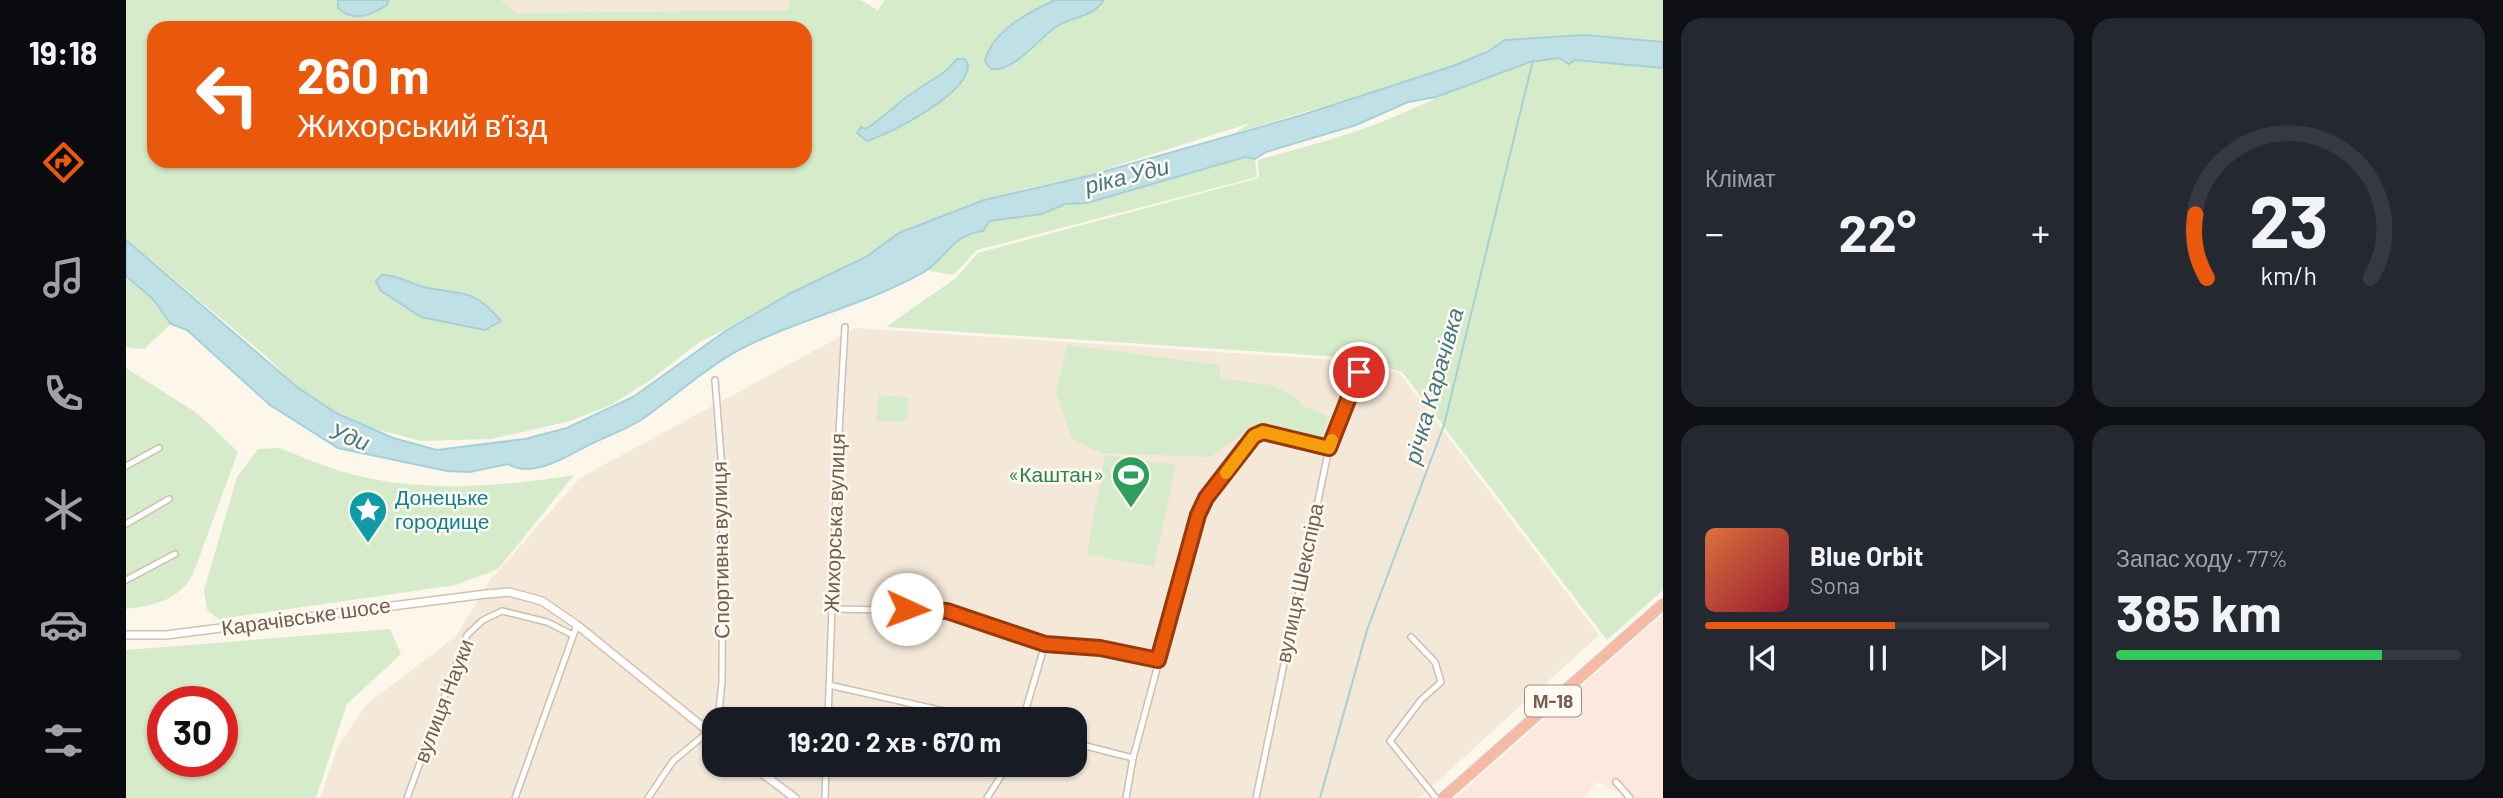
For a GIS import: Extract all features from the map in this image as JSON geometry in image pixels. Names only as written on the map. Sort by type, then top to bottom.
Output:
[{"type":"highway","name":"М-18","points":[[1443,798],[1663,604]]},
{"type":"main road","name":"Карачівське шосе","points":[[126,635],[166,635],[509,593],[535,598],[577,625],[702,727]]},
{"type":"main road","points":[[767,777],[795,798]]},
{"type":"street","name":"Жихорська вулиця","points":[[829,707],[845,327]]},
{"type":"street","name":"вулиця Шекспіра","points":[[1255,798],[1329,448],[1359,372]]},
{"type":"street","name":"Спортивна вулиця","points":[[715,380],[723,482],[722,682],[719,707]]},
{"type":"street","points":[[1126,798],[1133,758],[1158,660],[1198,515],[1206,498],[1254,436],[1263,432],[1329,448]]},
{"type":"street","points":[[126,466],[159,448]]},
{"type":"street","points":[[126,524],[169,499]]},
{"type":"street","points":[[126,580],[175,554]]},
{"type":"street","points":[[831,609],[947,611],[1045,644],[1100,648],[1158,660]]},
{"type":"street","name":"вулиця Науки","points":[[407,798],[467,635],[483,620],[502,611],[534,617],[573,635]]},
{"type":"street","points":[[515,798],[577,625]]},
{"type":"street","points":[[1411,637],[1435,662],[1441,682],[1421,700],[1390,741],[1436,798]]},
{"type":"street","points":[[1027,707],[1045,644]]},
{"type":"street","points":[[830,685],[926,707]]},
{"type":"street","name":"Спортивна вулиця","points":[[648,798],[673,761],[702,740]]},
{"type":"street","points":[[1087,746],[1133,758]]},
{"type":"street","points":[[825,798],[826,777]]},
{"type":"street","points":[[987,798],[1000,777]]},
{"type":"street","points":[[1616,782],[1630,798]]},
{"type":"shaded area","points":[[501,0],[790,0],[787,10],[516,13]]},
{"type":"shaded area","points":[[856,328],[1354,361],[1400,374],[1599,635],[1419,798],[320,798],[338,746],[365,706],[456,636],[491,579],[580,478]]},
{"type":"shaded area","points":[[1663,614],[1663,798],[1632,798],[1596,782],[1584,798],[1455,798]]},
{"type":"green space","points":[[126,0],[501,0],[516,13],[787,10],[790,0],[860,0],[878,10],[885,0],[1663,0],[1663,42],[1505,40],[1459,66],[1235,133],[1250,123],[1081,177],[1023,189],[701,341],[649,381],[611,405],[570,421],[492,439],[421,441],[361,425],[336,413],[297,387],[266,356],[126,239]]},
{"type":"green space","points":[[1559,58],[1569,63],[1575,60],[1663,68],[1663,590],[1607,640],[1402,372],[1356,358],[886,327],[956,278],[978,253],[1259,178],[1258,160],[1377,124],[1505,70]]},
{"type":"green space","points":[[1245,157],[1255,159],[1257,177],[977,250],[953,275],[926,270],[964,233],[983,231],[989,221],[1042,214],[1065,204],[1087,203]]},
{"type":"green space","points":[[126,274],[154,299],[171,324],[144,349],[126,347]]},
{"type":"green space","points":[[1067,345],[1219,365],[1221,378],[1273,386],[1296,397],[1302,406],[1329,416],[1320,442],[1255,425],[1211,457],[1101,453],[1072,439],[1056,392]]},
{"type":"green space","points":[[126,368],[198,414],[238,452],[193,574],[187,583],[165,600],[126,609]]},
{"type":"green space","points":[[879,395],[909,398],[907,417],[901,422],[876,419]]},
{"type":"green space","name":"Донецьке городище","points":[[280,448],[340,471],[427,486],[516,483],[574,475],[498,569],[456,585],[219,619],[207,610],[204,590],[237,477],[258,449]]},
{"type":"green space","name":"«Каштан»","points":[[1105,455],[1176,465],[1154,567],[1087,554]]},
{"type":"green space","points":[[390,629],[401,654],[347,704],[316,798],[126,798],[126,650]]},
{"type":"water","points":[[338,0],[388,0],[387,5],[375,12],[356,16],[344,13],[338,8]]},
{"type":"water","points":[[1055,0],[1104,0],[1093,11],[1053,29],[1016,61],[999,69],[991,69],[985,61],[989,50],[1003,32],[1034,10]]},
{"type":"water","points":[[1584,35],[1663,42],[1663,68],[1575,60],[1569,64],[1559,58],[1530,62],[1436,97],[1408,102],[1356,125],[1266,152],[1255,159],[1245,157],[1087,203],[1065,204],[1042,214],[989,221],[983,231],[964,237],[924,272],[878,294],[783,330],[737,351],[641,420],[556,462],[537,468],[517,468],[508,464],[470,472],[447,471],[338,448],[270,405],[187,330],[171,324],[153,299],[126,276],[126,240],[297,387],[336,413],[393,438],[437,450],[525,439],[567,428],[633,397],[724,332],[791,293],[866,257],[899,233],[984,200],[1088,176],[1299,116],[1453,66],[1487,52],[1505,40]]},
{"type":"water","points":[[957,59],[964,59],[968,64],[965,75],[944,99],[879,137],[867,141],[857,133],[861,127],[866,129],[941,74]]},
{"type":"water","points":[[382,275],[424,287],[466,294],[482,302],[501,321],[485,330],[421,317],[380,290],[376,281]]},
{"type":"waterway","name":"річка Карачівка","points":[[1320,798],[1367,630],[1444,425],[1533,60]]},
{"type":"slow traffic","points":[[1226,473],[1254,436],[1263,432],[1329,448],[1332,440]]},
{"type":"place","name":"«Каштан»","points":[[1131,509]]},
{"type":"place","name":"Донецьке городище","points":[[368,544]]},
{"type":"route","points":[[907,609],[947,611],[1045,644],[1100,648],[1158,660],[1198,515],[1206,498],[1254,436],[1263,432],[1329,448],[1359,372]]},
{"type":"water label","name":"ріка Уди","points":[[1127,176]]},
{"type":"water label","name":"Уди","points":[[350,437]]}]
